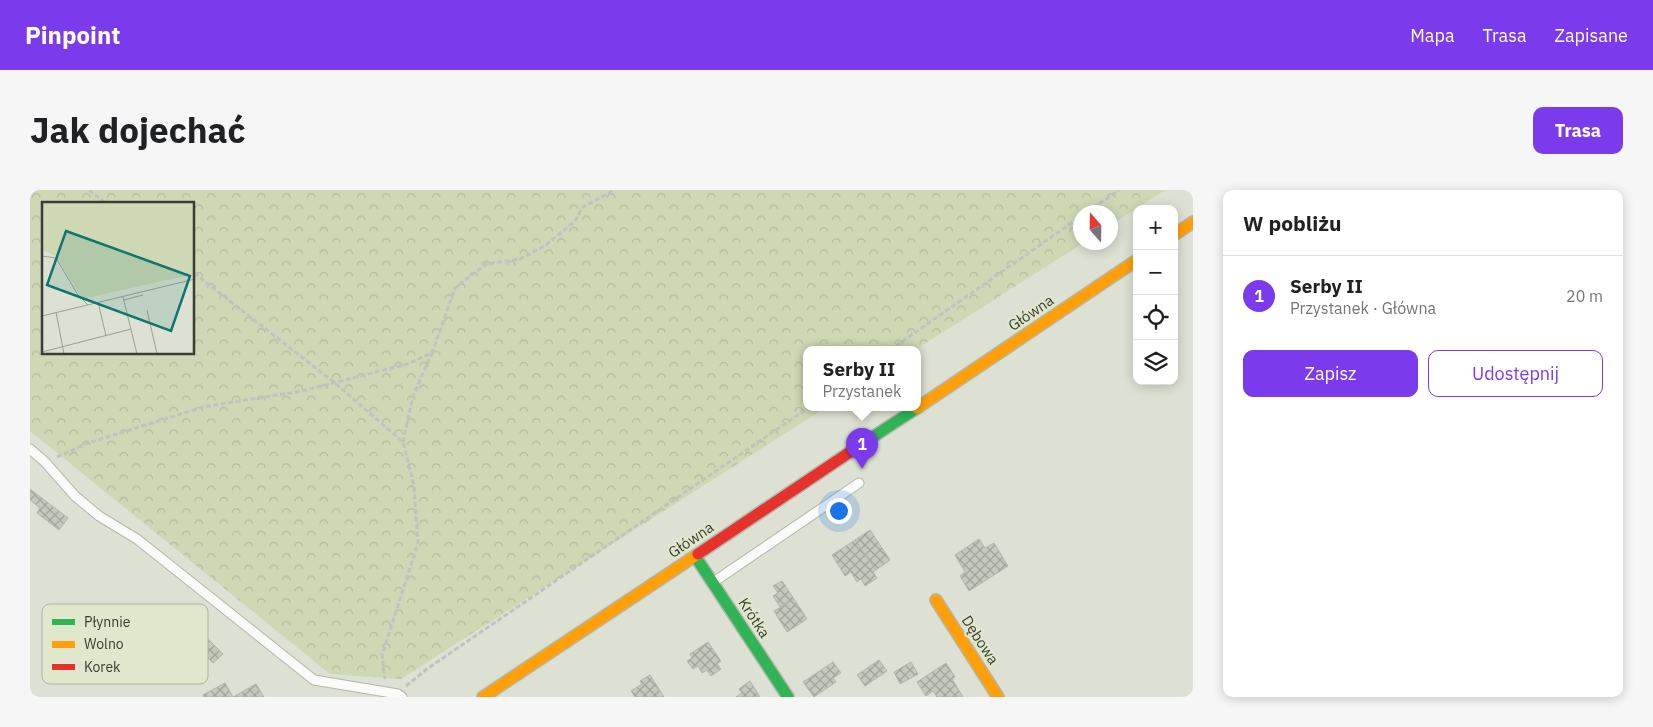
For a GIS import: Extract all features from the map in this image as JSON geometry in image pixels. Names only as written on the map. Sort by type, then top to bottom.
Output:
[{"type":"main road","points":[[1178,232],[1193,222]]},
{"type":"main road","name":"Główna","points":[[921,405],[1133,263]]},
{"type":"main road","name":"Główna","points":[[483,697],[912,411]]},
{"type":"main road","name":"Krótka","points":[[695,556],[788,697]]},
{"type":"main road","name":"Dębowa","points":[[936,600],[998,697]]},
{"type":"lane","points":[[30,449],[45,462],[75,496],[99,516],[137,539],[314,680],[400,695]]},
{"type":"lane","points":[[712,583],[859,483]]},
{"type":"path","points":[[89,190],[104,202]]},
{"type":"path","points":[[387,692],[382,655],[418,543],[414,486],[403,442],[413,396],[432,353],[456,288],[486,264],[520,259],[546,245],[575,221],[583,207],[615,190]]},
{"type":"path","points":[[1097,205],[1119,190]]},
{"type":"path","points":[[896,346],[1073,222]]},
{"type":"path","points":[[195,274],[335,383],[403,442]]},
{"type":"path","points":[[45,462],[88,443],[203,407],[302,391],[407,364],[432,353]]},
{"type":"path","points":[[400,695],[427,669],[804,411]]},
{"type":"green space","points":[[30,190],[1165,190],[1142,205],[1133,205],[1133,211],[1118,220],[1118,205],[1073,205],[1073,249],[921,346],[803,346],[803,411],[820,411],[401,679],[330,674],[30,431]]},
{"type":"building","points":[[30,489],[68,518],[59,530],[37,513],[40,508],[30,500]]},
{"type":"building","points":[[870,530],[890,560],[876,570],[855,540]]},
{"type":"building","points":[[979,539],[985,548],[994,543],[1008,566],[969,591],[960,576],[965,572],[955,555]]},
{"type":"building","points":[[855,540],[876,570],[873,572],[877,578],[865,586],[861,579],[857,582],[851,572],[845,576],[832,555]]},
{"type":"building","points":[[782,581],[794,599],[780,607],[773,596],[778,593],[773,586]]},
{"type":"building","points":[[794,599],[807,619],[787,632],[774,611]]},
{"type":"building","points":[[208,639],[223,654],[213,663],[208,658]]},
{"type":"building","points":[[708,642],[721,661],[717,664],[721,669],[711,676],[707,670],[702,673],[698,666],[693,669],[687,661],[692,658],[690,654]]},
{"type":"building","points":[[879,660],[887,671],[865,686],[857,675]]},
{"type":"building","points":[[833,662],[841,673],[833,678],[836,682],[814,697],[803,682]]},
{"type":"building","points":[[911,662],[918,674],[900,684],[894,672]]},
{"type":"building","points":[[946,663],[955,677],[952,679],[963,697],[937,697],[933,691],[926,696],[917,682]]},
{"type":"building","points":[[650,675],[664,697],[635,697],[631,691],[642,684],[640,681]]},
{"type":"building","points":[[750,681],[760,697],[736,697],[742,693],[739,689]]},
{"type":"building","points":[[225,683],[233,697],[204,697],[203,695]]},
{"type":"building","points":[[256,684],[264,697],[233,697]]},
{"type":"traffic: fast","points":[[862,444],[912,411]]},
{"type":"traffic: fast","points":[[695,556],[788,697]]},
{"type":"traffic: slow","points":[[1178,232],[1193,222]]},
{"type":"traffic: slow","points":[[921,405],[1133,263]]},
{"type":"traffic: slow","points":[[483,697],[698,554]]},
{"type":"traffic: slow","points":[[936,600],[998,697]]},
{"type":"traffic: jam","points":[[698,554],[862,444]]},
{"type":"place","name":"Serby II","points":[[862,469]]}]
